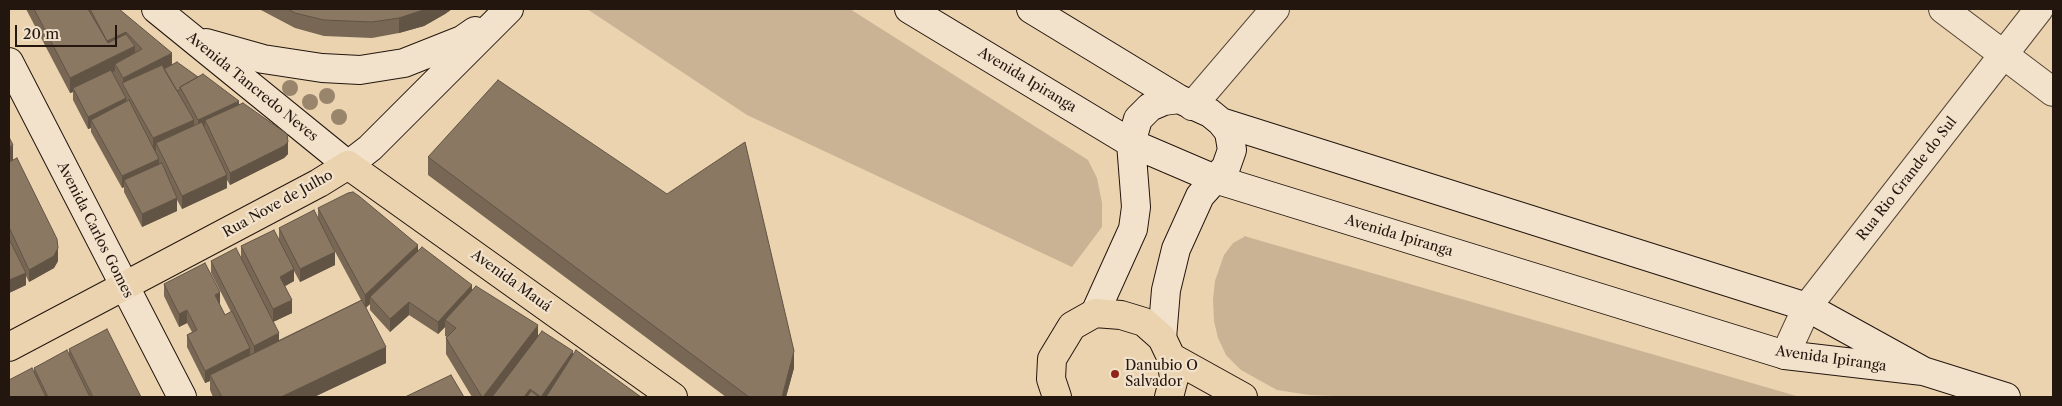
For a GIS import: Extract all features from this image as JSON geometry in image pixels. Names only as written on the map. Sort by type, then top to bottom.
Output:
[{"type":"main road","name":"Avenida Tancredo Neves","points":[[156,9],[348,165]]},
{"type":"main road","points":[[187,34],[217,47],[263,59],[315,67],[360,70],[404,63],[432,53],[462,40],[508,9]]},
{"type":"main road","name":"Rua Nove de Julho","points":[[9,347],[319,183],[348,165],[370,148],[508,9]]},
{"type":"main road","name":"Avenida Ipiranga","points":[[909,9],[1130,143],[1215,179],[1786,355],[1923,371],[2006,397]]},
{"type":"main road","name":"Avenida Ipiranga","points":[[1030,9],[1186,102],[1210,113],[1221,122],[1808,307],[1923,371]]},
{"type":"main road","points":[[1095,313],[1133,230],[1136,207],[1130,143],[1138,119],[1150,107],[1164,101],[1186,102],[1276,9]]},
{"type":"main road","points":[[1943,9],[2053,92]]},
{"type":"main road","name":"Rua Rio Grande do Sul","points":[[1786,355],[1808,307],[2038,9]]},
{"type":"main road","name":"Avenida Carlos Gomes","points":[[9,62],[182,397]]},
{"type":"main road","points":[[1169,397],[1174,378],[1167,347],[1166,290],[1176,249],[1200,196],[1226,166],[1232,150],[1230,132],[1221,122]]},
{"type":"main road","name":"Avenida Mauá","points":[[348,165],[673,397]]},
{"type":"main road","points":[[1051,391],[1052,359],[1072,326],[1095,313],[1121,315],[1144,322],[1167,347],[1243,397]]},
{"type":"shaded area","points":[[587,9],[850,9],[1088,160],[1097,178],[1102,203],[1102,227],[1072,267],[747,115]]},
{"type":"shaded area","points":[[1244,237],[1800,397],[1358,397],[1309,395],[1277,390],[1241,370],[1226,355],[1218,338],[1214,321],[1213,300],[1215,281],[1224,255],[1233,243]]},
{"type":"building","points":[[34,9],[88,9],[108,43],[126,34],[135,46],[70,78]]},
{"type":"building","points":[[90,9],[119,9],[172,53],[123,78],[115,64],[142,49],[126,32],[107,41]]},
{"type":"building","points":[[288,9],[426,9],[399,18],[372,22],[324,20],[295,13]]},
{"type":"building","points":[[177,62],[198,77],[180,87],[180,90],[177,91],[164,69]]},
{"type":"building","points":[[162,65],[194,120],[153,138],[122,83]]},
{"type":"building","points":[[111,70],[126,98],[88,117],[73,88]]},
{"type":"building","points":[[203,74],[239,101],[198,120],[180,87]]},
{"type":"building","points":[[498,80],[667,194],[745,142],[794,351],[782,397],[749,397],[428,157]]},
{"type":"building","points":[[129,100],[159,159],[122,176],[91,120]]},
{"type":"building","points":[[243,103],[287,134],[288,142],[284,146],[230,173],[205,120]]},
{"type":"building","points":[[202,122],[227,175],[182,196],[156,143]]},
{"type":"building","points":[[9,137],[13,145],[9,147]]},
{"type":"building","points":[[17,158],[57,239],[58,248],[54,256],[29,270],[9,227],[9,162]]},
{"type":"building","points":[[162,163],[177,198],[142,214],[124,180]]},
{"type":"building","points":[[353,192],[418,245],[365,295],[318,208]]},
{"type":"building","points":[[314,210],[335,252],[300,269],[279,228]]},
{"type":"building","points":[[274,230],[294,269],[280,277],[292,300],[273,309],[241,246]]},
{"type":"building","points":[[9,239],[26,273],[9,280]]},
{"type":"building","points":[[422,247],[472,285],[438,322],[409,302],[390,319],[370,297]]},
{"type":"building","points":[[236,248],[279,333],[254,346],[211,261]]},
{"type":"building","points":[[205,263],[220,292],[215,295],[225,315],[232,311],[250,348],[205,371],[187,335],[197,330],[187,310],[179,314],[164,284]]},
{"type":"building","points":[[476,286],[538,325],[483,397],[446,338],[456,328],[445,320]]},
{"type":"building","points":[[362,300],[386,347],[281,397],[222,397],[210,375]]},
{"type":"building","points":[[107,329],[141,397],[93,397],[69,349]]},
{"type":"building","points":[[542,331],[573,351],[541,397],[530,389],[524,397],[492,397]]},
{"type":"building","points":[[67,350],[90,397],[48,397],[34,368]]},
{"type":"building","points":[[576,350],[641,397],[546,397]]},
{"type":"building","points":[[32,368],[46,397],[9,397],[9,380]]},
{"type":"building","points":[[451,375],[464,397],[405,397]]},
{"type":"building","points":[[531,391],[539,397],[527,397]]},
{"type":"place","name":"Danubio O Salvador","points":[[1115,374]]}]
